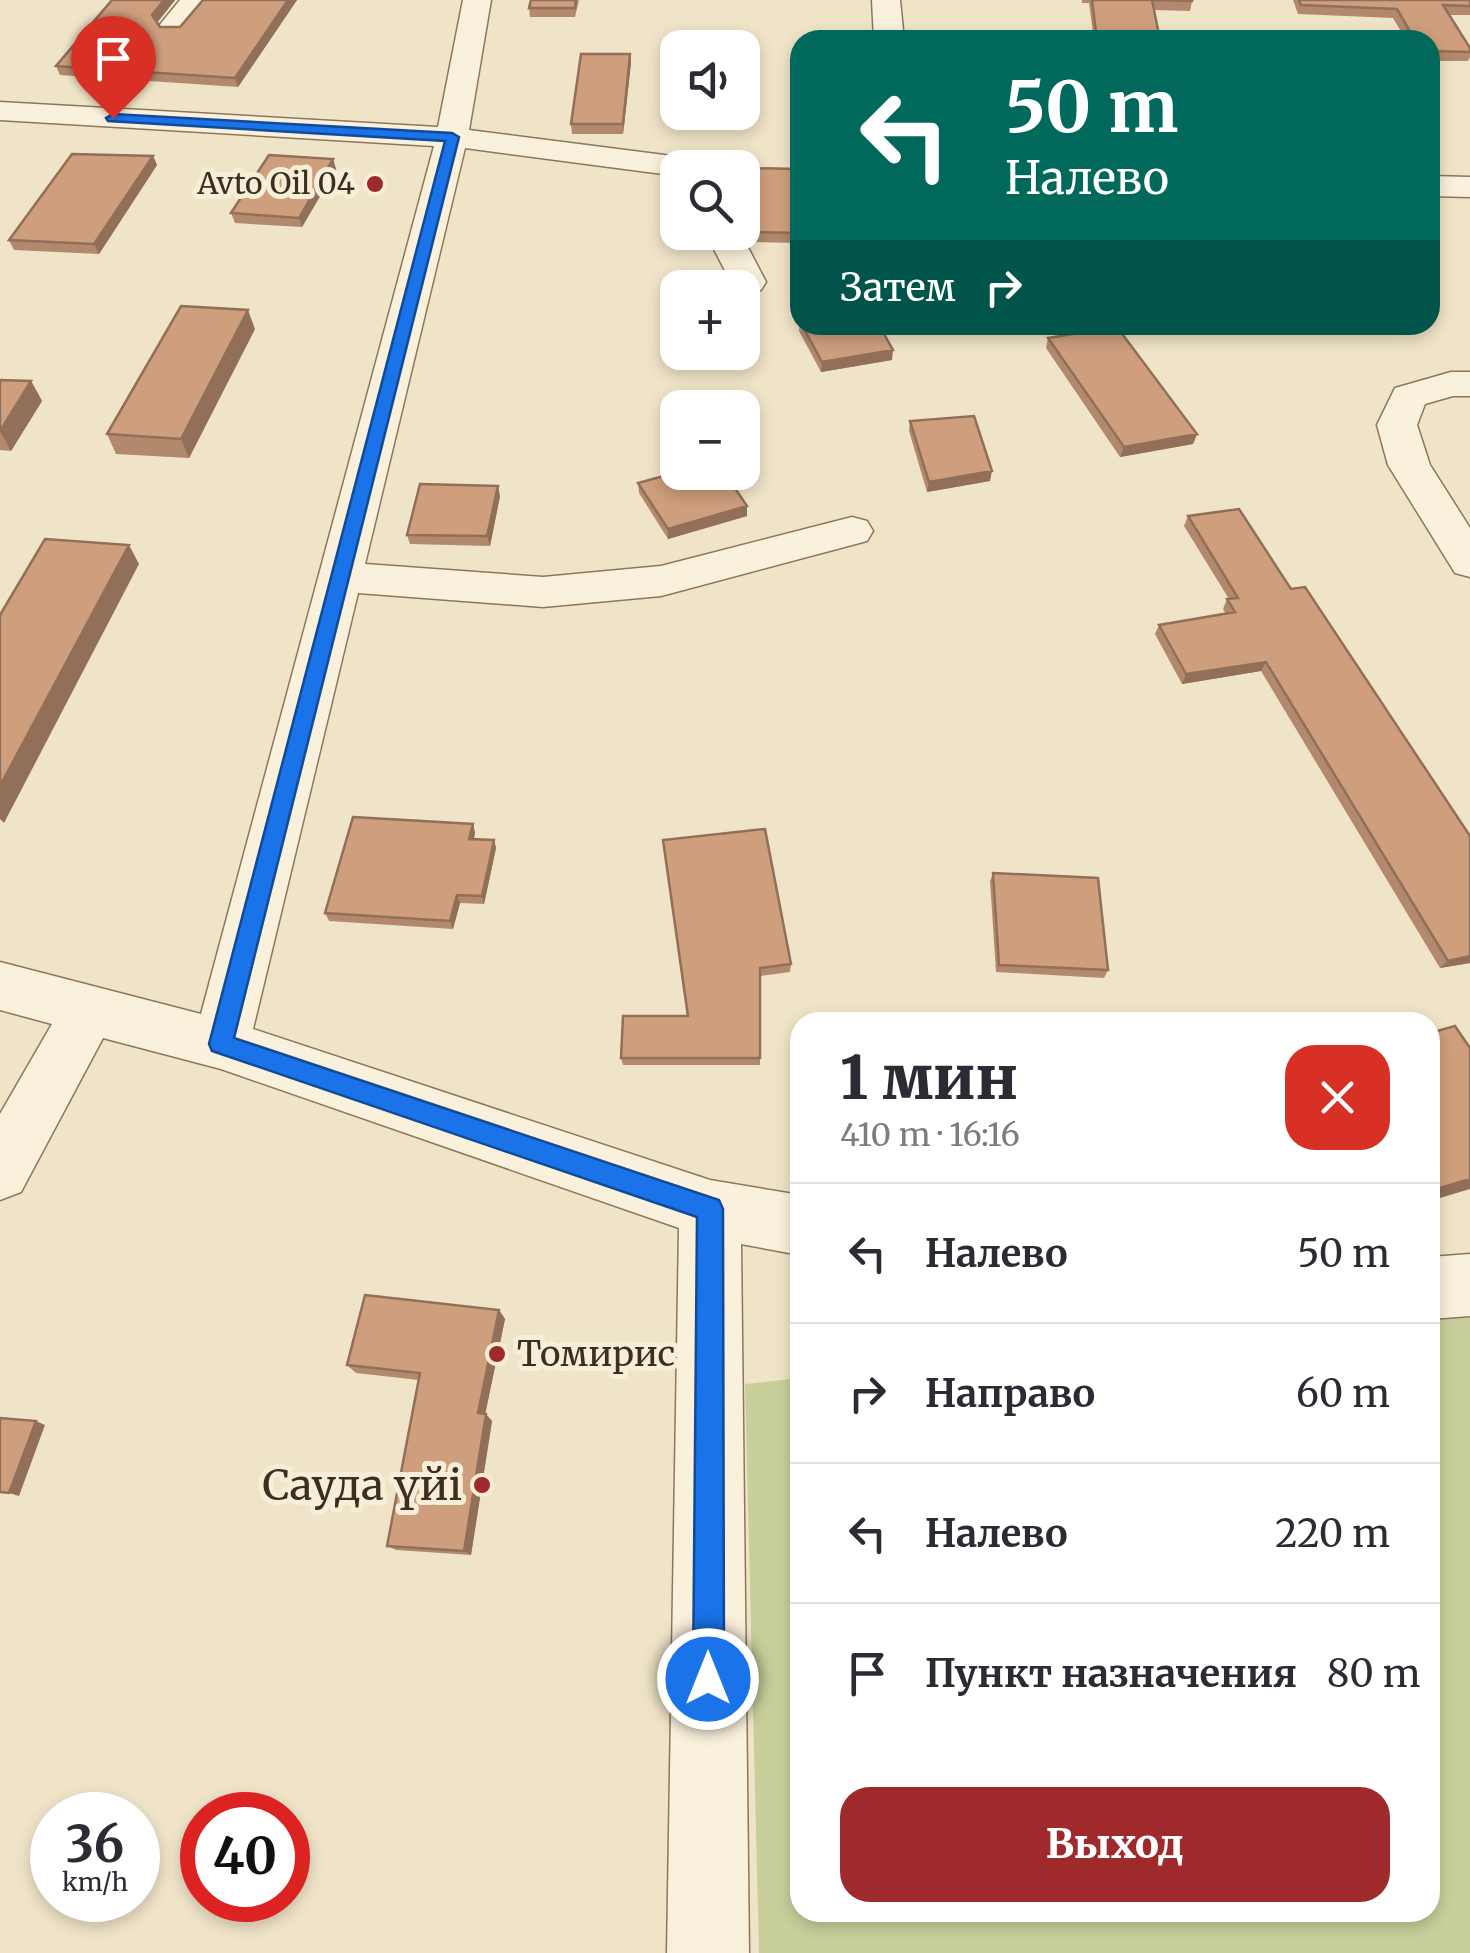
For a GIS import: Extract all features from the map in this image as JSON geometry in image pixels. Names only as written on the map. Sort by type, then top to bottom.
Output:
[{"type":"street","points":[[172,27],[195,0]]},
{"type":"street","points":[[221,1044],[452,137],[477,0]]},
{"type":"street","points":[[886,0],[889,30]]},
{"type":"street","points":[[0,112],[452,137],[660,164]]},
{"type":"street","points":[[1440,186],[1470,187]]},
{"type":"street","points":[[1470,384],[1451,384],[1409,396],[1397,426],[1409,465],[1470,562]]},
{"type":"street","points":[[340,577],[544,592],[661,581],[852,531]]},
{"type":"street","points":[[0,986],[221,1044],[710,1209],[790,1223]]},
{"type":"street","points":[[0,1172],[89,1010]]},
{"type":"street","points":[[708,1953],[710,1209]]},
{"type":"street","points":[[1440,1287],[1470,1284]]},
{"type":"green space","points":[[1470,1312],[1470,1953],[759,1953],[745,1384],[790,1379],[790,1922],[1440,1922],[1440,1315]]},
{"type":"building","points":[[112,0],[164,0],[152,15],[160,27],[180,27],[203,0],[288,0],[235,78],[56,66]]},
{"type":"building","points":[[531,0],[576,0],[575,8],[529,8]]},
{"type":"building","points":[[1092,0],[1152,0],[1158,30],[1096,30]]},
{"type":"building","points":[[1299,0],[1470,0],[1470,6],[1443,5],[1470,52],[1440,51],[1440,30],[1409,30],[1397,9],[1301,5]]},
{"type":"building","points":[[581,54],[630,54],[623,124],[571,124]]},
{"type":"building","points":[[72,154],[153,156],[94,244],[9,240]]},
{"type":"building","points":[[269,155],[333,159],[299,218],[231,213]]},
{"type":"building","points":[[760,168],[790,169],[790,233],[760,232]]},
{"type":"building","points":[[181,306],[248,310],[181,439],[107,434]]},
{"type":"building","points":[[807,335],[885,335],[893,350],[822,362]]},
{"type":"building","points":[[1123,335],[1197,434],[1124,447],[1048,338]]},
{"type":"building","points":[[0,380],[31,381],[0,431]]},
{"type":"building","points":[[974,416],[992,471],[929,482],[910,421]]},
{"type":"building","points":[[660,477],[660,490],[736,490],[747,506],[668,529],[638,483]]},
{"type":"building","points":[[420,484],[498,486],[487,536],[407,535]]},
{"type":"building","points":[[1239,509],[1291,589],[1305,587],[1470,836],[1470,956],[1448,961],[1266,662],[1186,674],[1159,625],[1235,612],[1227,599],[1238,598],[1188,516]]},
{"type":"building","points":[[45,539],[129,545],[0,786],[0,615]]},
{"type":"building","points":[[353,817],[473,824],[469,839],[494,840],[482,896],[457,895],[450,921],[325,913]]},
{"type":"building","points":[[765,829],[791,964],[760,968],[760,1058],[621,1058],[623,1016],[688,1016],[663,840]]},
{"type":"building","points":[[993,873],[1098,878],[1108,970],[999,965]]},
{"type":"building","points":[[1455,1026],[1470,1048],[1470,1179],[1440,1188],[1440,1030]]},
{"type":"building","points":[[365,1295],[499,1310],[478,1413],[486,1414],[464,1551],[387,1546],[420,1373],[347,1365]]},
{"type":"building","points":[[0,1418],[36,1421],[9,1493],[0,1492]]},
{"type":"place","name":"Avto Oil 04","points":[[375,184]]},
{"type":"place","name":"Томирис","points":[[497,1354]]},
{"type":"place","name":"Сауда үйі","points":[[482,1485]]},
{"type":"route","points":[[113,118],[452,137],[221,1044],[710,1209],[708,1679]]}]
